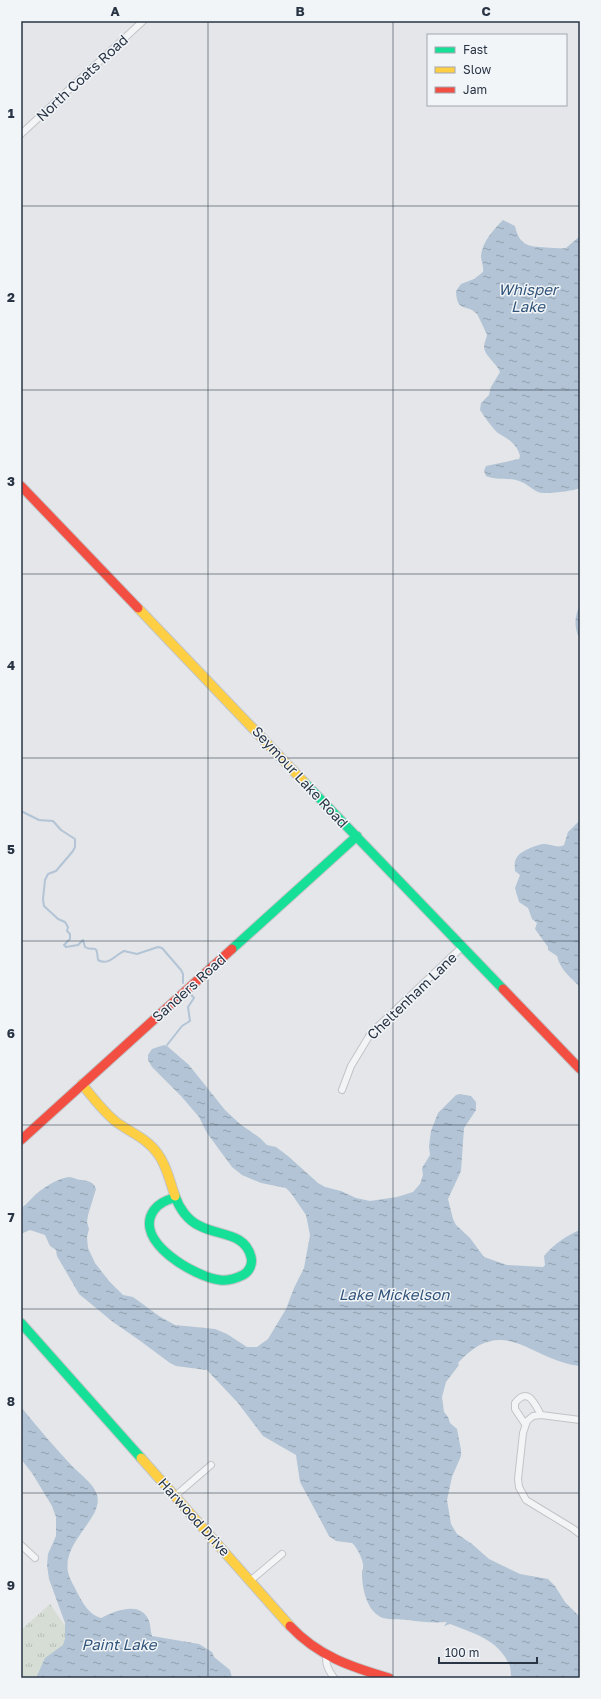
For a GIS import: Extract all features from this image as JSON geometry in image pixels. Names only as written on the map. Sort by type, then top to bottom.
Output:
[{"type":"street","name":"North Coats Road","points":[[21,134],[143,21]]},
{"type":"street","name":"Seymour Lake Road","points":[[21,486],[580,1069]]},
{"type":"street","name":"Sanders Road","points":[[21,1140],[357,836]]},
{"type":"street","name":"Cheltenham Lane","points":[[342,1090],[351,1066],[371,1033],[462,946]]},
{"type":"street","points":[[82,1084],[114,1120],[124,1127],[139,1134],[152,1145],[160,1156],[165,1167],[174,1198],[187,1216],[196,1224],[217,1234],[238,1238],[245,1243],[251,1254],[252,1264],[241,1278],[234,1281],[220,1281],[202,1275],[187,1268],[156,1244],[151,1236],[148,1226],[149,1219],[160,1203],[166,1199],[174,1198]]},
{"type":"street","name":"Harwood Drive","points":[[21,1323],[297,1633],[327,1655],[349,1666],[389,1678]]},
{"type":"street","points":[[525,1424],[515,1409],[515,1403],[519,1399],[528,1396],[533,1400],[541,1415]]},
{"type":"street","points":[[580,1420],[541,1415],[533,1416],[525,1424],[518,1479],[522,1494],[526,1500],[567,1524],[580,1534]]},
{"type":"street","points":[[175,1496],[211,1465]]},
{"type":"street","points":[[21,1545],[35,1558]]},
{"type":"street","points":[[250,1581],[282,1554]]},
{"type":"street","points":[[327,1655],[325,1660],[334,1678]]},
{"type":"green space","points":[[50,1604],[101,1678],[21,1678],[21,1630]]},
{"type":"water","name":"Whisper Lake","points":[[503,220],[515,226],[520,239],[529,245],[566,248],[580,236],[580,488],[577,489],[541,493],[519,481],[486,476],[484,471],[486,466],[519,459],[520,456],[517,448],[496,431],[480,410],[481,403],[489,395],[491,387],[500,372],[485,350],[484,345],[487,334],[478,315],[458,303],[456,291],[461,284],[474,279],[483,272],[481,256],[482,251],[492,232]]},
{"type":"water","points":[[580,604],[580,638],[576,630],[576,621]]},
{"type":"water","points":[[580,820],[580,987],[563,969],[557,956],[548,950],[548,947],[535,929],[537,923],[532,919],[528,908],[519,902],[515,888],[520,875],[515,871],[515,860],[517,856],[532,847],[543,844],[556,846],[564,845],[568,832]]},
{"type":"water","name":"Lake Mickelson","points":[[164,1045],[189,1065],[225,1110],[267,1145],[276,1147],[318,1183],[325,1187],[341,1191],[356,1198],[370,1201],[397,1197],[413,1192],[420,1184],[423,1175],[422,1168],[430,1155],[429,1146],[431,1131],[438,1113],[456,1095],[460,1094],[471,1096],[476,1102],[476,1110],[464,1128],[461,1171],[448,1199],[456,1225],[470,1238],[484,1257],[507,1265],[543,1267],[545,1265],[544,1256],[552,1248],[560,1241],[580,1230],[580,1366],[562,1362],[518,1344],[504,1340],[489,1341],[474,1348],[458,1363],[459,1365],[446,1382],[442,1397],[444,1412],[450,1423],[457,1429],[461,1450],[461,1456],[452,1477],[447,1500],[451,1524],[457,1534],[472,1544],[489,1559],[520,1574],[548,1579],[555,1586],[565,1602],[580,1617],[580,1678],[512,1678],[510,1666],[499,1649],[492,1643],[477,1635],[450,1624],[444,1626],[447,1622],[389,1619],[378,1615],[369,1605],[364,1593],[362,1559],[356,1547],[352,1543],[336,1541],[329,1536],[300,1482],[296,1455],[263,1436],[238,1403],[207,1370],[176,1366],[170,1363],[113,1322],[79,1294],[57,1256],[56,1250],[50,1246],[45,1235],[30,1230],[21,1234],[21,1208],[40,1191],[54,1182],[69,1177],[90,1182],[96,1189],[87,1222],[89,1229],[87,1237],[88,1248],[95,1263],[109,1281],[123,1295],[133,1297],[159,1316],[175,1325],[215,1329],[227,1334],[247,1347],[257,1347],[268,1339],[286,1309],[304,1268],[310,1235],[306,1215],[286,1188],[261,1183],[242,1175],[232,1167],[207,1133],[199,1117],[181,1096],[152,1067],[148,1060],[148,1055],[152,1049]]},
{"type":"water","name":"Paint Lake","points":[[21,1407],[60,1453],[90,1483],[97,1495],[98,1504],[95,1512],[76,1540],[68,1561],[68,1572],[70,1578],[80,1598],[90,1612],[101,1618],[120,1610],[134,1609],[140,1611],[149,1621],[152,1636],[199,1644],[212,1652],[214,1657],[230,1670],[232,1678],[36,1678],[45,1658],[63,1645],[65,1639],[65,1623],[49,1579],[47,1565],[48,1554],[56,1536],[56,1517],[52,1506],[32,1473],[21,1459]]},
{"type":"waterway","points":[[21,811],[39,820],[53,821],[61,830],[75,839],[75,847],[73,851],[56,871],[48,874],[45,880],[43,899],[44,906],[58,919],[65,922],[68,927],[67,931],[70,934],[70,939],[64,945],[66,947],[78,945],[83,940],[85,947],[88,949],[96,949],[98,960],[102,962],[109,961],[124,951],[137,954],[158,947],[162,948],[181,970],[183,974],[183,983]]},
{"type":"waterway","points":[[167,1045],[182,1026],[190,1021],[188,1007],[194,998],[189,992]]},
{"type":"traffic: fast","points":[[304,782],[503,989]]},
{"type":"traffic: fast","points":[[232,949],[357,836]]},
{"type":"traffic: fast","points":[[174,1198],[158,1205],[149,1222],[152,1234],[169,1256],[196,1272],[220,1280],[234,1279],[245,1274],[250,1268],[251,1257],[248,1249],[243,1243],[230,1236],[196,1224],[184,1214],[175,1196]]},
{"type":"traffic: fast","points":[[21,1323],[141,1458]]},
{"type":"traffic: slow","points":[[138,608],[304,782]]},
{"type":"traffic: slow","points":[[82,1084],[110,1117],[154,1148],[164,1164],[175,1196]]},
{"type":"traffic: slow","points":[[141,1458],[290,1626]]},
{"type":"traffic: jam","points":[[21,486],[138,608]]},
{"type":"traffic: jam","points":[[21,1140],[232,949]]},
{"type":"traffic: jam","points":[[503,989],[580,1069]]},
{"type":"traffic: jam","points":[[290,1626],[324,1653],[348,1665],[389,1678]]}]
